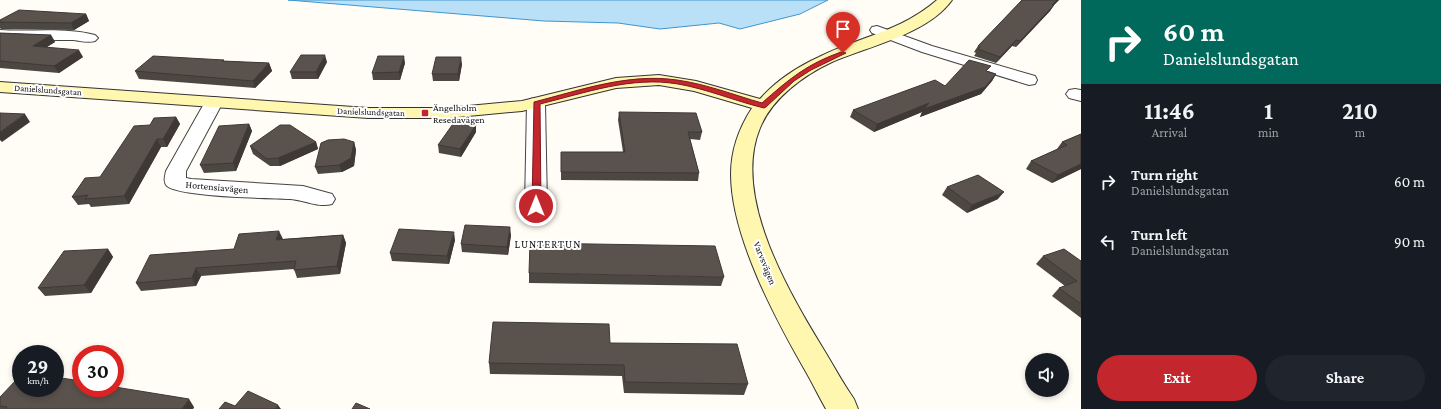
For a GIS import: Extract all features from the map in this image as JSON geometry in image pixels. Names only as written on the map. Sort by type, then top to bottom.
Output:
[{"type":"street","points":[[764,106],[792,80],[808,68],[883,33],[928,15],[945,0]]},
{"type":"street","points":[[883,33],[927,49],[1030,80]]},
{"type":"street","points":[[0,34],[21,36],[75,36],[90,38]]},
{"type":"street","name":"Danielslundsgatan","points":[[0,87],[368,113],[419,113],[494,110],[536,103],[616,83],[653,80],[677,82],[696,86],[764,106]]},
{"type":"street","name":"Hortensiavägen","points":[[214,102],[176,171],[175,181],[188,186],[303,193],[324,199]]},
{"type":"street","points":[[536,103],[536,206]]},
{"type":"street","name":"Varvsvägen","points":[[764,106],[756,116],[750,128],[744,153],[742,182],[748,216],[765,267],[793,326],[843,409]]},
{"type":"water","points":[[288,0],[828,0],[800,14],[740,29],[719,23],[660,29],[618,23],[544,21]]},
{"type":"building","points":[[1022,0],[1057,0],[1020,41],[1016,40],[1000,57],[978,49],[980,47],[978,46]]},
{"type":"building","points":[[19,10],[86,14],[71,23],[0,22],[0,20]]},
{"type":"building","points":[[0,33],[51,35],[33,46],[79,50],[54,66],[0,61]]},
{"type":"building","points":[[301,55],[325,55],[316,72],[290,72]]},
{"type":"building","points":[[153,56],[269,63],[253,81],[135,71]]},
{"type":"building","points":[[378,56],[404,56],[399,72],[372,73]]},
{"type":"building","points":[[436,57],[461,57],[458,74],[432,74]]},
{"type":"building","points":[[969,60],[991,66],[986,71],[996,74],[985,87],[924,109],[929,103],[877,124],[853,110],[935,80],[945,86]]},
{"type":"building","points":[[619,112],[696,113],[702,132],[688,132],[699,173],[561,172],[561,152],[625,152]]},
{"type":"building","points":[[0,113],[25,114],[0,132]]},
{"type":"building","points":[[176,117],[163,139],[157,139],[124,196],[85,199],[88,195],[72,197],[85,178],[100,177],[134,126],[150,125],[154,118]]},
{"type":"building","points":[[455,121],[476,125],[460,149],[438,145]]},
{"type":"building","points":[[249,124],[233,163],[200,165],[219,126]]},
{"type":"building","points":[[280,125],[290,125],[316,142],[278,158],[267,159],[250,146]]},
{"type":"building","points":[[1081,134],[1081,164],[1058,175],[1031,161],[1067,145],[1062,142]]},
{"type":"building","points":[[344,139],[354,142],[351,158],[339,165],[315,167],[321,143],[328,140]]},
{"type":"building","points":[[978,175],[1004,192],[972,205],[947,187]]},
{"type":"building","points":[[465,225],[510,227],[507,247],[461,244]]},
{"type":"building","points":[[399,229],[454,232],[447,256],[390,253]]},
{"type":"building","points":[[279,231],[276,240],[343,235],[337,266],[294,270],[296,261],[196,268],[192,278],[136,283],[150,255],[234,249],[239,234]]},
{"type":"building","points":[[530,243],[715,246],[724,277],[529,273]]},
{"type":"building","points":[[108,249],[84,285],[38,288],[64,251]]},
{"type":"building","points":[[1064,249],[1081,261],[1081,304],[1059,288],[1077,281],[1043,256]]},
{"type":"building","points":[[493,322],[609,324],[610,343],[737,344],[748,384],[625,382],[624,365],[489,363]]},
{"type":"building","points":[[64,378],[72,380],[72,397],[124,397],[124,388],[189,399],[182,409],[6,409],[7,407],[0,406],[0,397],[12,384],[12,397],[64,397]]},
{"type":"building","points":[[248,391],[278,405],[275,409],[219,409],[225,402],[235,406]]},
{"type":"building","points":[[356,403],[370,409],[352,409]]},
{"type":"place","name":"Ängelholm Resedavägen","points":[[425,113]]},
{"type":"district","name":"LUNTERTUN","points":[[548,244]]},
{"type":"route","points":[[536,206],[536,103],[626,81],[659,80],[696,86],[764,106],[776,93],[808,68],[832,56],[843,53]]}]
